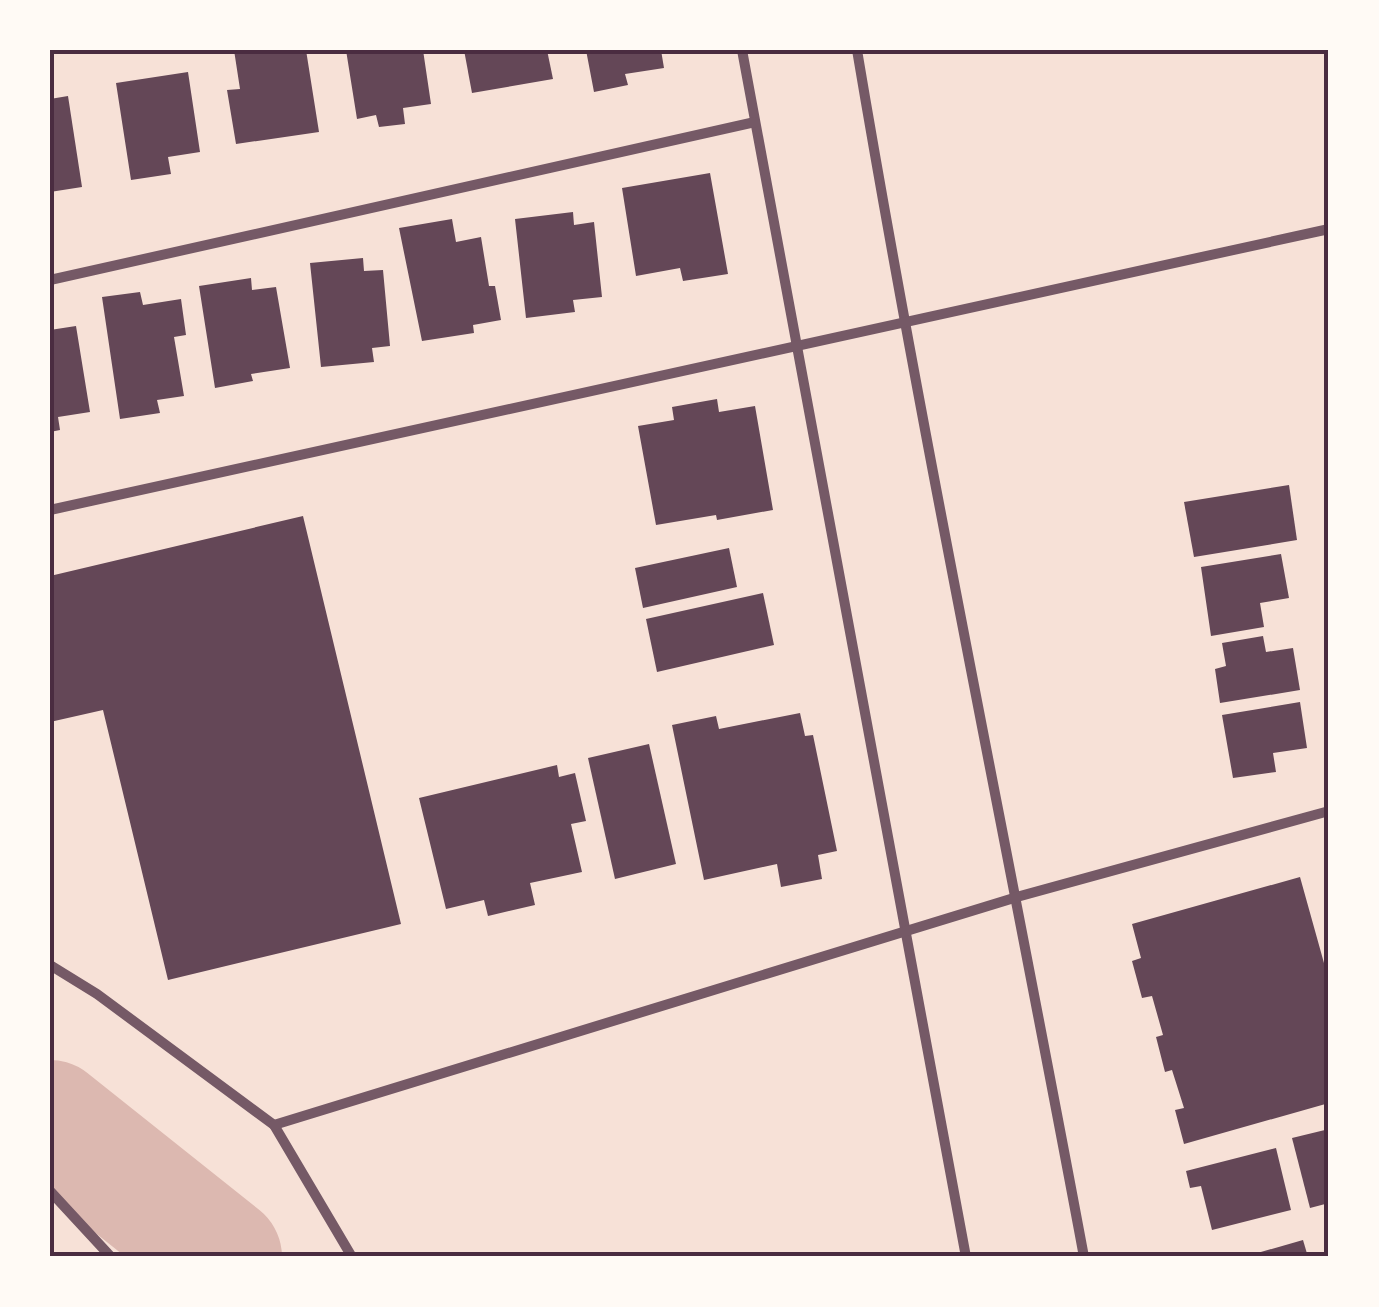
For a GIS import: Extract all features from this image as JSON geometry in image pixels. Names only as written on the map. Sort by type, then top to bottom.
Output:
[{"type":"street","points":[[742,50],[966,1257]]},
{"type":"street","points":[[857,50],[902,321],[1084,1257]]},
{"type":"street","points":[[50,280],[755,122]]},
{"type":"street","points":[[50,510],[1329,229]]},
{"type":"street","points":[[274,1124],[1017,897],[1329,810]]},
{"type":"street","points":[[50,964],[274,1124],[352,1257]]},
{"type":"street","points":[[50,1191],[111,1257]]},
{"type":"building","points":[[234,50],[306,50],[319,132],[236,144],[227,90],[240,89]]},
{"type":"building","points":[[346,50],[423,50],[431,104],[403,108],[405,124],[379,127],[376,115],[357,119]]},
{"type":"building","points":[[464,50],[547,50],[553,79],[472,93]]},
{"type":"building","points":[[586,50],[661,50],[664,68],[625,74],[628,85],[594,92]]},
{"type":"building","points":[[188,72],[200,152],[168,157],[171,174],[131,180],[116,83]]},
{"type":"building","points":[[68,96],[82,187],[50,192],[50,99]]},
{"type":"building","points":[[710,173],[728,274],[683,281],[680,268],[636,276],[622,188]]},
{"type":"building","points":[[573,212],[574,225],[594,222],[602,297],[573,300],[575,312],[526,318],[515,219]]},
{"type":"building","points":[[452,219],[456,242],[481,237],[489,286],[495,286],[501,320],[473,325],[474,333],[422,341],[399,228]]},
{"type":"building","points":[[363,258],[364,271],[383,270],[390,346],[372,348],[374,362],[321,367],[310,263]]},
{"type":"building","points":[[251,278],[252,290],[276,287],[290,368],[251,374],[253,381],[215,388],[199,286]]},
{"type":"building","points":[[140,292],[143,305],[181,299],[186,335],[174,337],[184,396],[157,400],[160,413],[120,419],[102,297]]},
{"type":"building","points":[[76,326],[90,412],[58,417],[60,430],[50,432],[50,330]]},
{"type":"building","points":[[717,399],[719,412],[755,406],[773,510],[656,525],[638,426],[674,420],[672,407]]},
{"type":"building","points":[[1289,485],[1297,540],[1194,557],[1184,502]]},
{"type":"building","points":[[303,516],[401,924],[168,980],[103,710],[50,722],[50,576]]},
{"type":"building","points":[[729,548],[737,587],[643,608],[635,568]]},
{"type":"building","points":[[1281,554],[1289,598],[1260,603],[1264,627],[1211,636],[1201,567]]},
{"type":"building","points":[[763,593],[774,645],[657,672],[646,619]]},
{"type":"building","points":[[1263,636],[1266,652],[1293,648],[1300,690],[1220,703],[1215,669],[1226,666],[1222,643]]},
{"type":"building","points":[[1300,702],[1307,748],[1273,753],[1276,772],[1233,778],[1222,715]]},
{"type":"building","points":[[800,713],[805,736],[813,735],[837,851],[818,855],[822,879],[781,887],[777,864],[704,880],[672,725],[716,716],[719,729]]},
{"type":"building","points":[[649,744],[676,864],[615,879],[588,758]]},
{"type":"building","points":[[557,765],[559,777],[575,773],[586,821],[571,824],[582,872],[530,883],[535,905],[488,916],[484,900],[446,909],[419,798]]},
{"type":"building","points":[[1300,877],[1329,981],[1329,1103],[1184,1144],[1175,1110],[1184,1108],[1172,1070],[1165,1072],[1156,1037],[1163,1035],[1152,996],[1142,998],[1132,961],[1141,958],[1132,924]]},
{"type":"building","points":[[1329,1129],[1329,1203],[1310,1208],[1292,1138]]},
{"type":"building","points":[[1276,1148],[1291,1210],[1212,1230],[1201,1186],[1190,1188],[1186,1171]]},
{"type":"building","points":[[1303,1240],[1308,1257],[1247,1257],[1247,1256]]},
{"type":"waterway","points":[[50,1120],[222,1257]]}]
